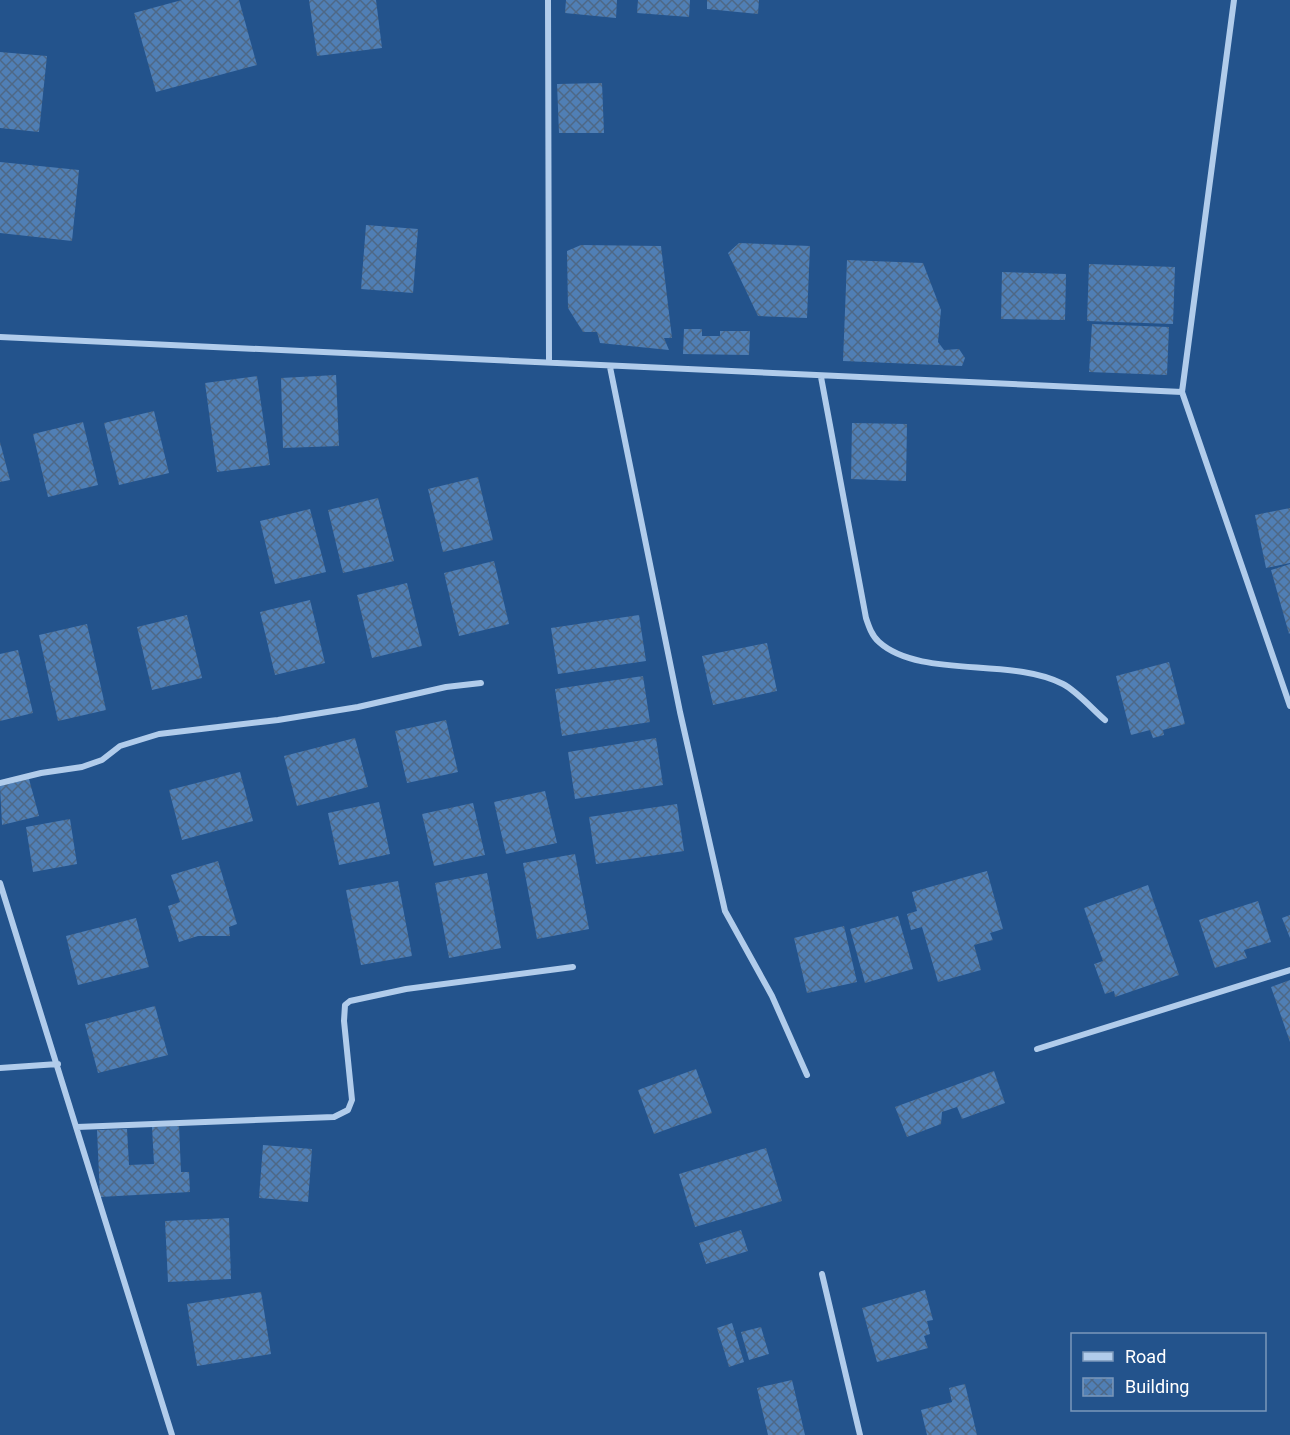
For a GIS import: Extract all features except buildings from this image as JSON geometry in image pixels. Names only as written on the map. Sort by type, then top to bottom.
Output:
[{"type":"street","points":[[548,0],[549,362]]},
{"type":"street","points":[[1233,0],[1182,392],[1290,706]]},
{"type":"street","points":[[0,337],[820,377],[1182,392]]},
{"type":"street","points":[[610,367],[680,712],[725,911],[772,996],[807,1075]]},
{"type":"street","points":[[820,377],[866,618],[870,631],[879,643],[898,654],[921,660],[1026,672],[1063,684],[1105,720]]},
{"type":"street","points":[[0,783],[41,773],[82,767],[102,760],[120,746],[159,734],[278,720],[358,707],[447,687],[481,683]]},
{"type":"street","points":[[0,883],[172,1435]]},
{"type":"street","points":[[77,1127],[334,1118],[348,1110],[352,1100],[344,1021],[345,1005],[350,1000],[406,989],[573,967]]},
{"type":"street","points":[[1037,1049],[1290,970]]},
{"type":"street","points":[[0,1068],[58,1064]]},
{"type":"street","points":[[822,1274],[860,1435]]}]
